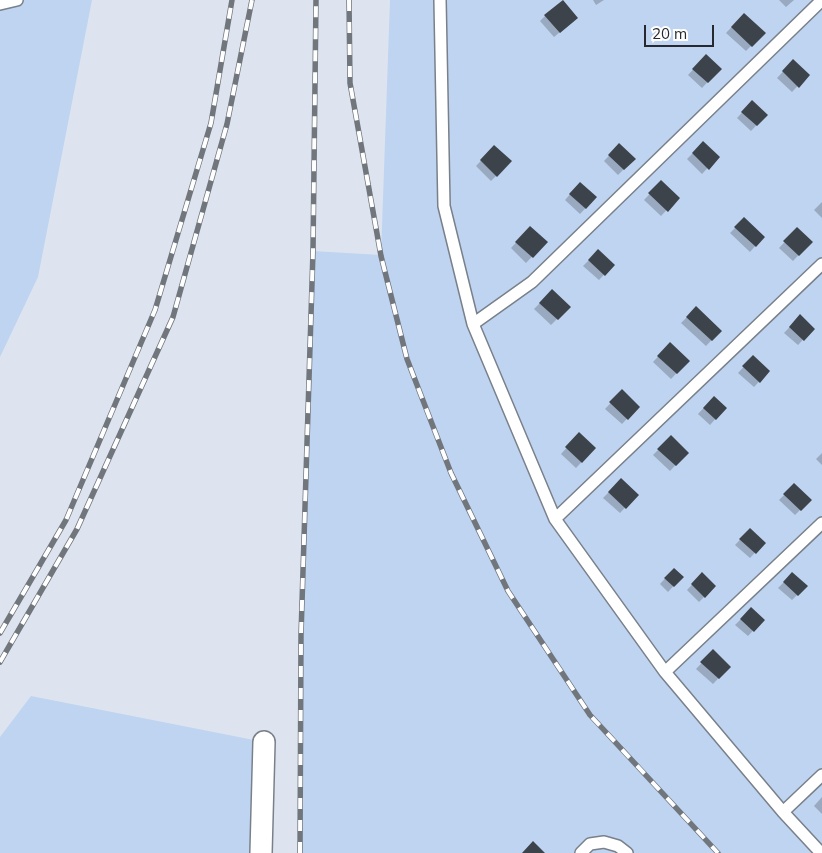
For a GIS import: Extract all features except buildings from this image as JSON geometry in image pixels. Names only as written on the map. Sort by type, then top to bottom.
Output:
[{"type":"street","points":[[261,853],[264,742]]},
{"type":"lane","points":[[0,4],[17,0]]},
{"type":"lane","points":[[440,0],[444,206],[473,324],[555,519],[665,672],[821,853]]},
{"type":"lane","points":[[473,324],[532,282],[822,0]]},
{"type":"lane","points":[[555,519],[822,264]]},
{"type":"lane","points":[[665,672],[822,523]]},
{"type":"lane","points":[[784,812],[822,775]]},
{"type":"lane","points":[[581,853],[590,844],[604,842],[618,846],[627,853]]},
{"type":"shaded area","points":[[0,0],[92,0],[38,277],[0,357]]},
{"type":"shaded area","points":[[390,0],[822,0],[822,853],[300,853],[301,635],[313,251],[381,255]]},
{"type":"shaded area","points":[[31,696],[264,742],[261,853],[0,853],[0,737]]},
{"type":"railway","points":[[0,633],[66,520],[155,310],[211,123],[232,0]]},
{"type":"railway","points":[[0,662],[77,529],[173,317],[227,124],[252,0]]},
{"type":"railway","points":[[300,853],[301,635],[313,251],[316,0]]},
{"type":"railway","points":[[349,0],[350,83],[381,256],[407,359],[451,473],[508,591],[590,715],[718,853]]}]
